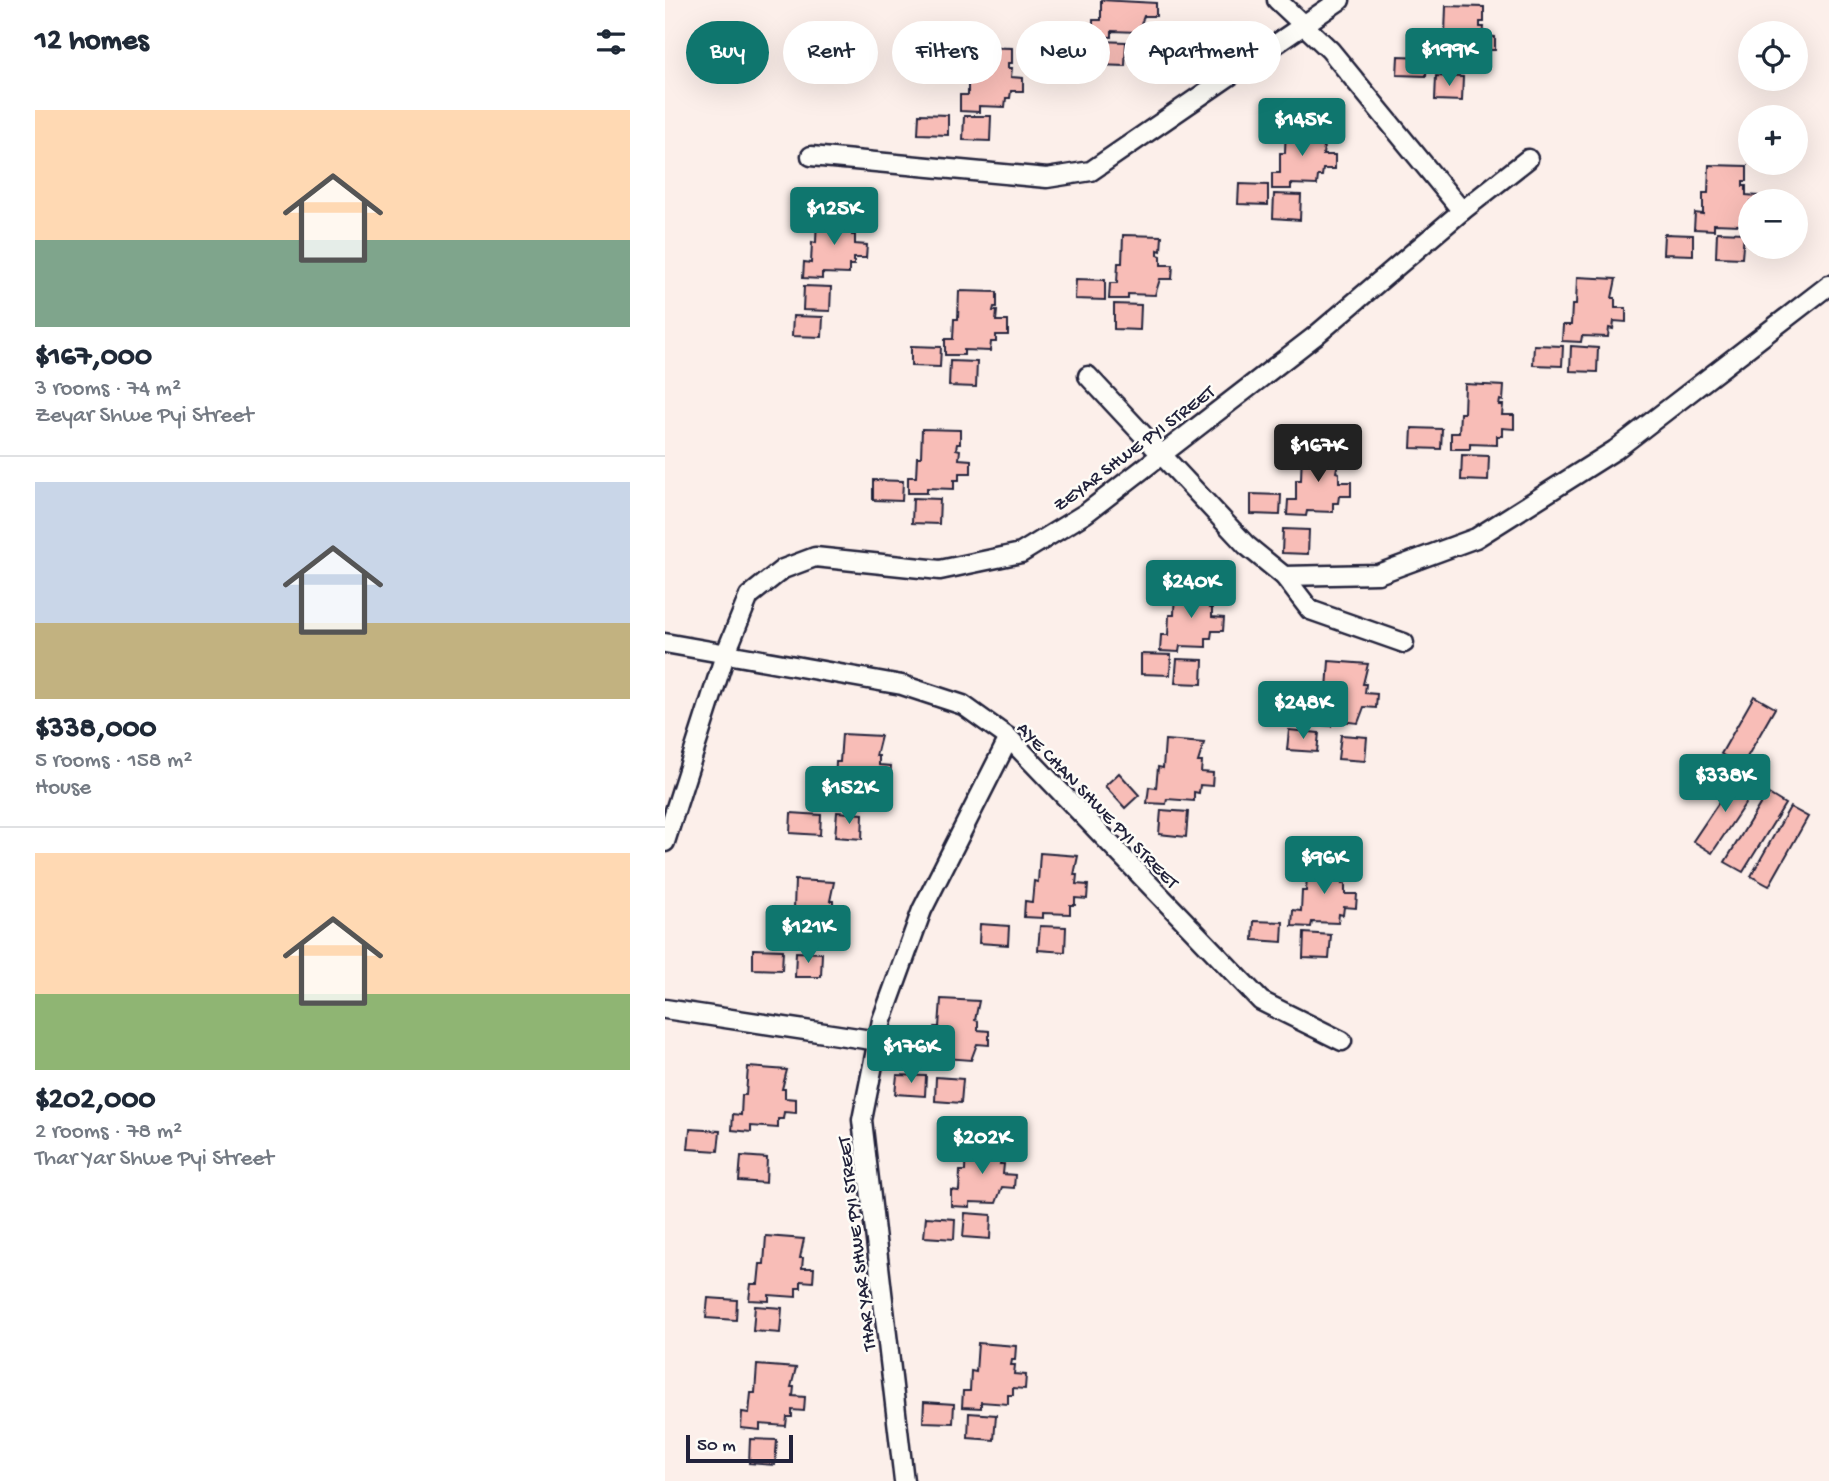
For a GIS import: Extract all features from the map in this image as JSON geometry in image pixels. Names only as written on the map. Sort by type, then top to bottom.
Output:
[{"type":"street","points":[[1277,0],[1330,50],[1462,211]]},
{"type":"street","points":[[811,156],[1047,178],[1074,176],[1091,171],[1114,158],[1340,0]]},
{"type":"street","name":"ZEYAR SHWE PYI STREET","points":[[665,842],[725,654],[750,596],[783,569],[815,558],[940,570],[1021,552],[1086,513],[1315,336],[1462,211],[1528,159]]},
{"type":"street","points":[[1285,576],[1378,574],[1476,538],[1615,450],[1829,285]]},
{"type":"street","points":[[1088,376],[1246,545],[1285,576],[1310,610],[1405,643]]},
{"type":"street","name":"AYE CHAN SHWE PYI STREET","points":[[665,643],[902,685],[963,705],[1009,738],[1261,1001],[1342,1041]]},
{"type":"street","name":"THAR YAR SHWE PYI STREET","points":[[904,1481],[862,1120],[882,1020],[922,910],[1009,738]]},
{"type":"street","points":[[665,1009],[878,1041]]},
{"type":"building","points":[[1101,0],[1156,3],[1156,16],[1144,16],[1142,21],[1124,21],[1124,31],[1112,31],[1112,37],[1110,21],[1093,21],[1101,20]]},
{"type":"building","points":[[1446,6],[1484,7],[1484,22],[1480,22],[1480,27],[1484,27],[1483,36],[1495,37],[1495,50],[1483,50],[1482,57],[1478,57],[1477,66],[1451,65],[1451,71],[1432,70],[1432,54],[1440,54],[1440,34],[1445,34]]},
{"type":"building","points":[[1110,41],[1124,42],[1124,66],[1110,65]]},
{"type":"building","points":[[1002,48],[1012,48],[1012,63],[1008,63],[1008,68],[1012,68],[1011,77],[1016,77],[1016,84],[1023,84],[1023,91],[1011,91],[1010,98],[1006,98],[1005,107],[979,106],[979,112],[960,111],[960,95],[968,95],[968,84],[1002,84]]},
{"type":"building","points":[[1398,56],[1427,57],[1426,76],[1397,75]]},
{"type":"building","points":[[1436,76],[1463,77],[1462,101],[1435,100]]},
{"type":"building","points":[[919,114],[948,115],[948,135],[918,134]]},
{"type":"building","points":[[964,116],[991,116],[990,141],[963,140]]},
{"type":"building","points":[[1286,125],[1324,126],[1324,141],[1320,141],[1320,146],[1324,146],[1323,155],[1335,155],[1335,169],[1323,169],[1322,176],[1318,176],[1317,185],[1291,184],[1291,189],[1272,189],[1272,173],[1280,173],[1280,153],[1285,153]]},
{"type":"building","points":[[1709,165],[1738,166],[1738,175],[1747,175],[1747,181],[1743,181],[1746,189],[1738,189],[1738,225],[1714,224],[1714,230],[1694,229],[1695,213],[1703,214],[1703,193],[1708,193]]},
{"type":"building","points":[[1239,184],[1268,185],[1268,205],[1238,204]]},
{"type":"building","points":[[1274,194],[1301,195],[1300,220],[1273,218]]},
{"type":"building","points":[[817,214],[856,216],[852,235],[855,235],[855,244],[867,245],[866,258],[854,258],[854,265],[849,265],[849,274],[822,273],[822,279],[803,278],[804,262],[811,263],[812,242],[816,243]]},
{"type":"building","points":[[1717,232],[1738,233],[1738,258],[1716,257]]},
{"type":"building","points":[[1664,234],[1693,235],[1693,255],[1663,254]]},
{"type":"building","points":[[1123,235],[1162,236],[1161,251],[1158,250],[1158,255],[1161,256],[1161,265],[1173,265],[1172,279],[1160,279],[1155,295],[1128,294],[1128,299],[1109,299],[1110,283],[1117,283],[1118,263],[1122,263]]},
{"type":"building","points":[[1577,277],[1616,279],[1612,298],[1615,298],[1615,308],[1626,308],[1626,322],[1614,321],[1613,329],[1609,328],[1608,337],[1582,336],[1581,342],[1562,341],[1563,325],[1571,325],[1572,305],[1576,305]]},
{"type":"building","points":[[1076,279],[1105,280],[1105,300],[1075,299]]},
{"type":"building","points":[[804,286],[831,287],[830,311],[803,310]]},
{"type":"building","points":[[959,291],[997,292],[997,307],[994,307],[993,311],[997,311],[996,321],[1008,321],[1008,335],[996,335],[996,342],[991,342],[990,351],[964,350],[964,355],[945,355],[945,339],[953,339],[954,319],[958,319]]},
{"type":"building","points":[[1114,304],[1141,305],[1140,330],[1114,329]]},
{"type":"building","points":[[793,316],[823,317],[822,337],[792,336]]},
{"type":"building","points":[[1534,345],[1563,346],[1562,366],[1533,365]]},
{"type":"building","points":[[911,346],[941,347],[940,367],[911,366]]},
{"type":"building","points":[[1571,346],[1598,348],[1597,372],[1570,371]]},
{"type":"building","points":[[950,361],[977,362],[976,387],[949,386]]},
{"type":"building","points":[[1465,384],[1504,386],[1503,401],[1500,400],[1499,405],[1503,405],[1502,415],[1514,415],[1514,429],[1502,428],[1502,436],[1497,436],[1497,445],[1470,444],[1470,449],[1451,449],[1451,433],[1459,433],[1460,413],[1464,413]]},
{"type":"building","points":[[1412,428],[1442,429],[1441,449],[1411,448]]},
{"type":"building","points":[[922,429],[960,430],[960,444],[957,444],[956,449],[960,450],[959,459],[971,460],[971,473],[959,473],[959,480],[954,480],[954,489],[927,488],[927,493],[908,493],[908,477],[916,477],[917,457],[921,457]]},
{"type":"building","points":[[1302,451],[1340,453],[1336,472],[1339,473],[1339,482],[1351,482],[1351,496],[1339,496],[1338,503],[1333,503],[1333,512],[1307,511],[1306,516],[1287,515],[1288,500],[1296,500],[1296,480],[1301,480]]},
{"type":"building","points":[[1462,455],[1489,456],[1488,481],[1461,480]]},
{"type":"building","points":[[873,480],[903,481],[902,501],[873,500]]},
{"type":"building","points":[[1251,494],[1281,495],[1280,515],[1251,514]]},
{"type":"building","points":[[913,498],[940,499],[939,524],[912,523]]},
{"type":"building","points":[[1283,529],[1309,530],[1308,554],[1282,553]]},
{"type":"building","points":[[1175,587],[1213,588],[1209,608],[1212,608],[1212,617],[1224,618],[1223,631],[1212,631],[1211,638],[1206,638],[1206,647],[1180,646],[1179,652],[1160,651],[1161,635],[1168,635],[1169,615],[1174,615]]},
{"type":"building","points":[[1141,654],[1171,655],[1170,675],[1141,674]]},
{"type":"building","points":[[1177,659],[1203,660],[1202,684],[1175,683]]},
{"type":"building","points":[[1329,661],[1368,664],[1363,684],[1366,684],[1365,693],[1377,694],[1376,708],[1364,707],[1358,723],[1331,720],[1331,726],[1312,724],[1313,708],[1321,709],[1322,689],[1327,689]]},
{"type":"building","points":[[1754,696],[1775,708],[1742,766],[1721,754]]},
{"type":"building","points":[[1289,730],[1319,733],[1317,752],[1287,750]]},
{"type":"building","points":[[842,734],[881,736],[876,756],[879,756],[879,765],[891,766],[890,780],[878,779],[872,795],[846,793],[845,799],[826,798],[827,782],[835,782],[836,762],[840,762]]},
{"type":"building","points":[[1341,735],[1367,737],[1365,761],[1338,759]]},
{"type":"building","points":[[1165,740],[1204,743],[1198,762],[1202,762],[1201,772],[1213,773],[1212,786],[1200,785],[1199,793],[1194,792],[1194,801],[1167,799],[1166,804],[1147,803],[1149,787],[1156,788],[1158,767],[1163,768]]},
{"type":"building","points":[[1119,773],[1139,795],[1125,808],[1105,786]]},
{"type":"building","points":[[1738,774],[1757,786],[1712,853],[1693,841]]},
{"type":"building","points":[[1767,793],[1785,804],[1743,872],[1725,862]]},
{"type":"building","points":[[1790,807],[1808,817],[1769,886],[1751,876]]},
{"type":"building","points":[[1161,810],[1188,812],[1186,837],[1159,834]]},
{"type":"building","points":[[837,812],[863,814],[862,839],[835,837]]},
{"type":"building","points":[[791,813],[821,815],[820,835],[790,833]]},
{"type":"building","points":[[1040,853],[1078,856],[1074,875],[1077,875],[1076,884],[1088,885],[1087,899],[1075,898],[1075,905],[1070,905],[1070,914],[1043,913],[1043,918],[1024,917],[1025,901],[1032,902],[1034,881],[1038,882]]},
{"type":"building","points":[[1308,863],[1347,865],[1342,884],[1345,884],[1345,894],[1357,894],[1356,908],[1344,907],[1343,915],[1339,914],[1338,923],[1312,922],[1311,927],[1292,926],[1293,910],[1301,911]]},
{"type":"building","points":[[795,880],[834,882],[830,901],[833,901],[833,911],[844,911],[844,925],[832,924],[832,932],[827,931],[827,940],[800,939],[800,945],[781,944],[781,928],[789,929],[790,909],[794,909]]},
{"type":"building","points":[[1254,921],[1283,922],[1282,942],[1253,940]]},
{"type":"building","points":[[980,924],[1009,926],[1008,945],[979,943]]},
{"type":"building","points":[[1040,926],[1066,927],[1065,952],[1038,950]]},
{"type":"building","points":[[1304,933],[1331,935],[1329,959],[1303,958]]},
{"type":"building","points":[[753,949],[783,950],[782,970],[753,969]]},
{"type":"building","points":[[796,952],[822,953],[821,977],[795,977]]},
{"type":"building","points":[[941,999],[979,1001],[975,1020],[978,1021],[978,1030],[989,1031],[989,1045],[977,1044],[971,1060],[945,1058],[944,1064],[925,1062],[926,1047],[934,1047]]},
{"type":"building","points":[[748,1067],[787,1070],[782,1089],[785,1089],[785,1098],[796,1099],[796,1113],[784,1112],[783,1119],[778,1119],[778,1128],[751,1126],[751,1132],[732,1130],[733,1114],[741,1115]]},
{"type":"building","points":[[897,1075],[926,1076],[925,1096],[895,1094]]},
{"type":"building","points":[[936,1077],[963,1079],[961,1103],[935,1101]]},
{"type":"building","points":[[690,1129],[720,1131],[718,1151],[688,1149]]},
{"type":"building","points":[[966,1143],[1005,1145],[1000,1164],[1004,1164],[1003,1174],[1015,1175],[1014,1188],[1002,1187],[996,1203],[970,1202],[970,1207],[951,1206],[951,1190],[959,1191],[960,1171],[965,1171]]},
{"type":"building","points":[[741,1156],[767,1158],[766,1183],[739,1181]]},
{"type":"building","points":[[965,1213],[991,1215],[990,1239],[963,1237]]},
{"type":"building","points":[[926,1217],[955,1219],[954,1239],[924,1237]]},
{"type":"building","points":[[766,1236],[804,1239],[800,1258],[803,1258],[802,1268],[814,1268],[813,1282],[801,1281],[801,1288],[796,1288],[796,1297],[769,1295],[769,1301],[749,1300],[751,1284],[758,1284],[760,1264],[764,1264]]},
{"type":"building","points":[[708,1298],[737,1300],[736,1320],[706,1318]]},
{"type":"building","points":[[755,1306],[782,1308],[780,1333],[753,1331]]},
{"type":"building","points":[[978,1343],[1016,1346],[1015,1360],[1012,1360],[1011,1365],[1015,1365],[1014,1374],[1026,1375],[1025,1389],[1013,1388],[1013,1395],[1008,1395],[1008,1404],[981,1402],[981,1408],[962,1407],[963,1391],[970,1391],[971,1371],[976,1372]]},
{"type":"building","points":[[757,1365],[796,1368],[791,1387],[794,1387],[793,1396],[805,1397],[804,1411],[792,1410],[792,1417],[787,1417],[786,1426],[760,1424],[760,1430],[741,1428],[742,1412],[749,1413],[751,1393],[755,1393]]},
{"type":"building","points":[[924,1402],[954,1404],[953,1423],[923,1422]]},
{"type":"building","points":[[969,1413],[996,1415],[994,1440],[968,1438]]},
{"type":"building","points":[[750,1439],[777,1440],[775,1465],[749,1463]]}]
